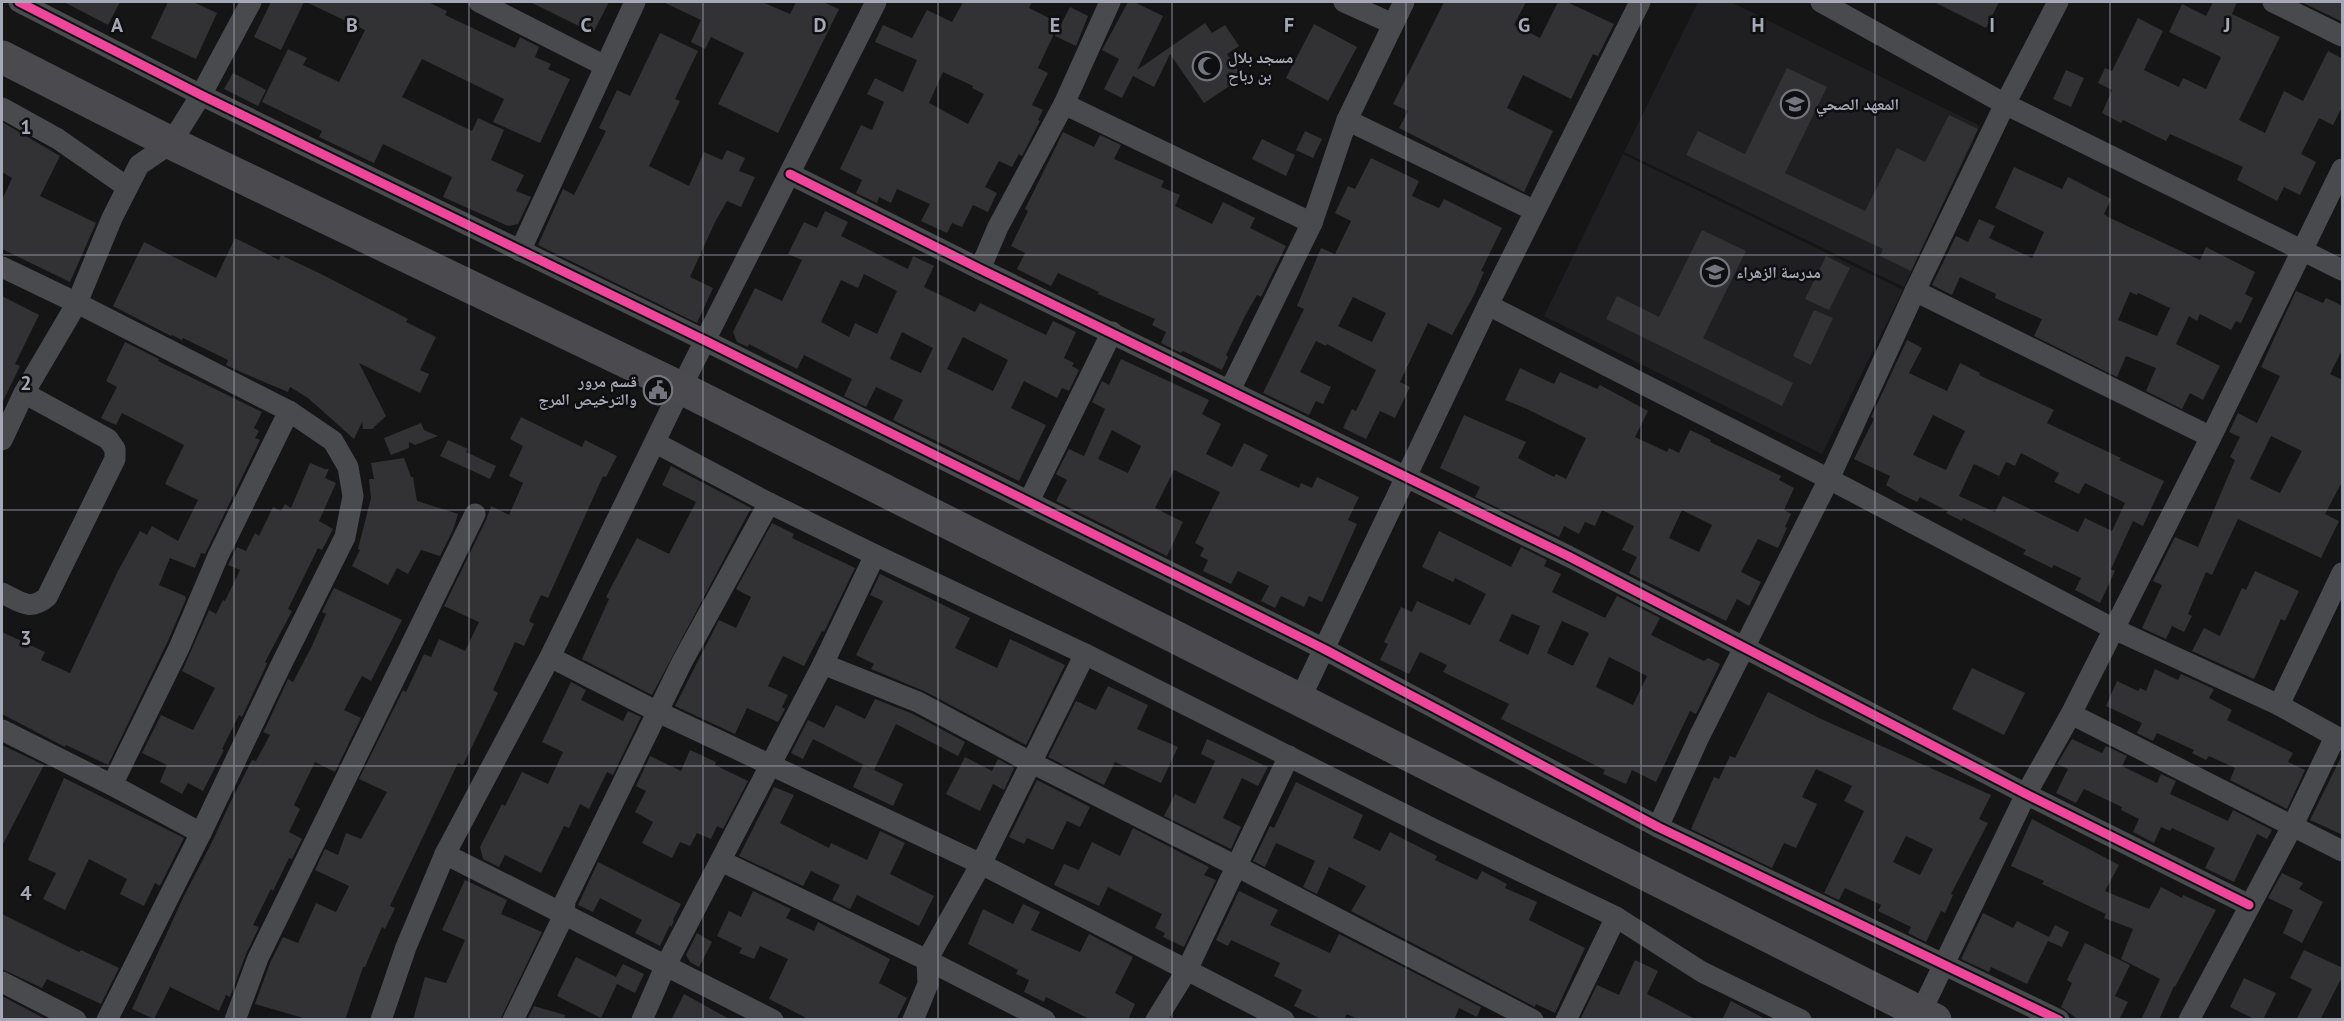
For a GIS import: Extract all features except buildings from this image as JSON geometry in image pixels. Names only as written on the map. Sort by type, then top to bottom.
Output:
[{"type":"main road","points":[[2,57],[171,143],[681,388],[1300,699],[1924,1017]]},
{"type":"street","points":[[18,2],[201,95],[706,341],[1324,649],[1658,827],[2060,1020]]},
{"type":"street","points":[[2,440],[24,393],[77,303],[112,218],[139,165],[171,143],[201,95],[251,2]]},
{"type":"street","points":[[478,2],[605,66]]},
{"type":"street","points":[[520,251],[635,2]]},
{"type":"street","points":[[381,1020],[406,948],[445,854],[550,657],[681,388],[876,2]]},
{"type":"street","points":[[980,269],[998,227],[1064,104],[1110,2]]},
{"type":"street","points":[[1344,2],[1392,24]]},
{"type":"street","points":[[1230,390],[1311,223],[1347,120],[1404,2]]},
{"type":"street","points":[[1300,699],[1488,305],[1640,2]]},
{"type":"street","points":[[1658,827],[1699,737],[1829,478],[1915,291],[2005,104],[2058,2]]},
{"type":"street","points":[[2273,2],[2343,36]]},
{"type":"street","points":[[1835,4],[2005,104],[2343,270]]},
{"type":"street","points":[[1064,104],[1311,223]]},
{"type":"street","points":[[2,108],[58,139],[127,187]]},
{"type":"street","points":[[1347,120],[1535,211]]},
{"type":"street","points":[[1924,1017],[1944,963],[2026,794],[2071,714],[2343,169]]},
{"type":"street","points":[[790,174],[980,269],[1407,475],[1745,646],[2026,794],[2249,905]]},
{"type":"street","points":[[2,267],[289,411],[333,441],[348,467],[353,496],[345,537],[107,1020]]},
{"type":"street","points":[[1915,291],[2211,437]]},
{"type":"street","points":[[1488,305],[1829,478],[2114,629],[2279,705],[2339,739],[2189,1020]]},
{"type":"street","points":[[1029,501],[1112,332]]},
{"type":"street","points":[[2,593],[29,606],[39,604],[47,597],[115,459],[115,449],[108,439],[24,393]]},
{"type":"street","points":[[112,785],[179,648],[218,556],[289,411]]},
{"type":"street","points":[[656,443],[769,503],[1084,654],[1616,917],[1702,972],[1801,1020]]},
{"type":"street","points":[[513,1020],[564,915],[565,901],[682,662],[769,503]]},
{"type":"street","points":[[235,1020],[258,958],[475,514]]},
{"type":"street","points":[[642,1020],[666,967],[823,664],[875,555]]},
{"type":"street","points":[[2279,705],[2343,573]]},
{"type":"street","points":[[913,1020],[928,984],[927,960],[981,864],[1084,654]]},
{"type":"street","points":[[550,657],[658,712],[981,864],[1284,1020]]},
{"type":"street","points":[[823,664],[918,702],[1030,762],[1533,1020]]},
{"type":"street","points":[[2071,714],[2343,851]]},
{"type":"street","points":[[2,730],[201,833]]},
{"type":"street","points":[[1156,1020],[1187,970],[1289,756]]},
{"type":"street","points":[[445,854],[773,1020]]},
{"type":"street","points":[[721,861],[927,960],[1045,1020]]},
{"type":"street","points":[[1566,1020],[1616,917]]},
{"type":"street","points":[[2,981],[76,1020]]},
{"type":"shaded area","points":[[1698,2],[1731,2],[1980,126],[1904,287],[1624,152]]},
{"type":"shaded area","points":[[1623,154],[1903,290],[1822,454],[1544,316]]},
{"type":"cycle path","points":[[19,2],[201,95],[706,341],[1324,649],[1658,827],[2059,1020]]},
{"type":"cycle path","points":[[790,174],[1568,556],[2026,794],[2249,905]]},
{"type":"place","name":"مسجد بلال بن رباح","points":[[1207,66]]},
{"type":"place","name":"المعهد الصحي","points":[[1795,104]]},
{"type":"place","name":"مدرسة الزهراء","points":[[1715,272]]},
{"type":"place","name":"قسم مرور والترخيص المرج","points":[[658,390]]}]
